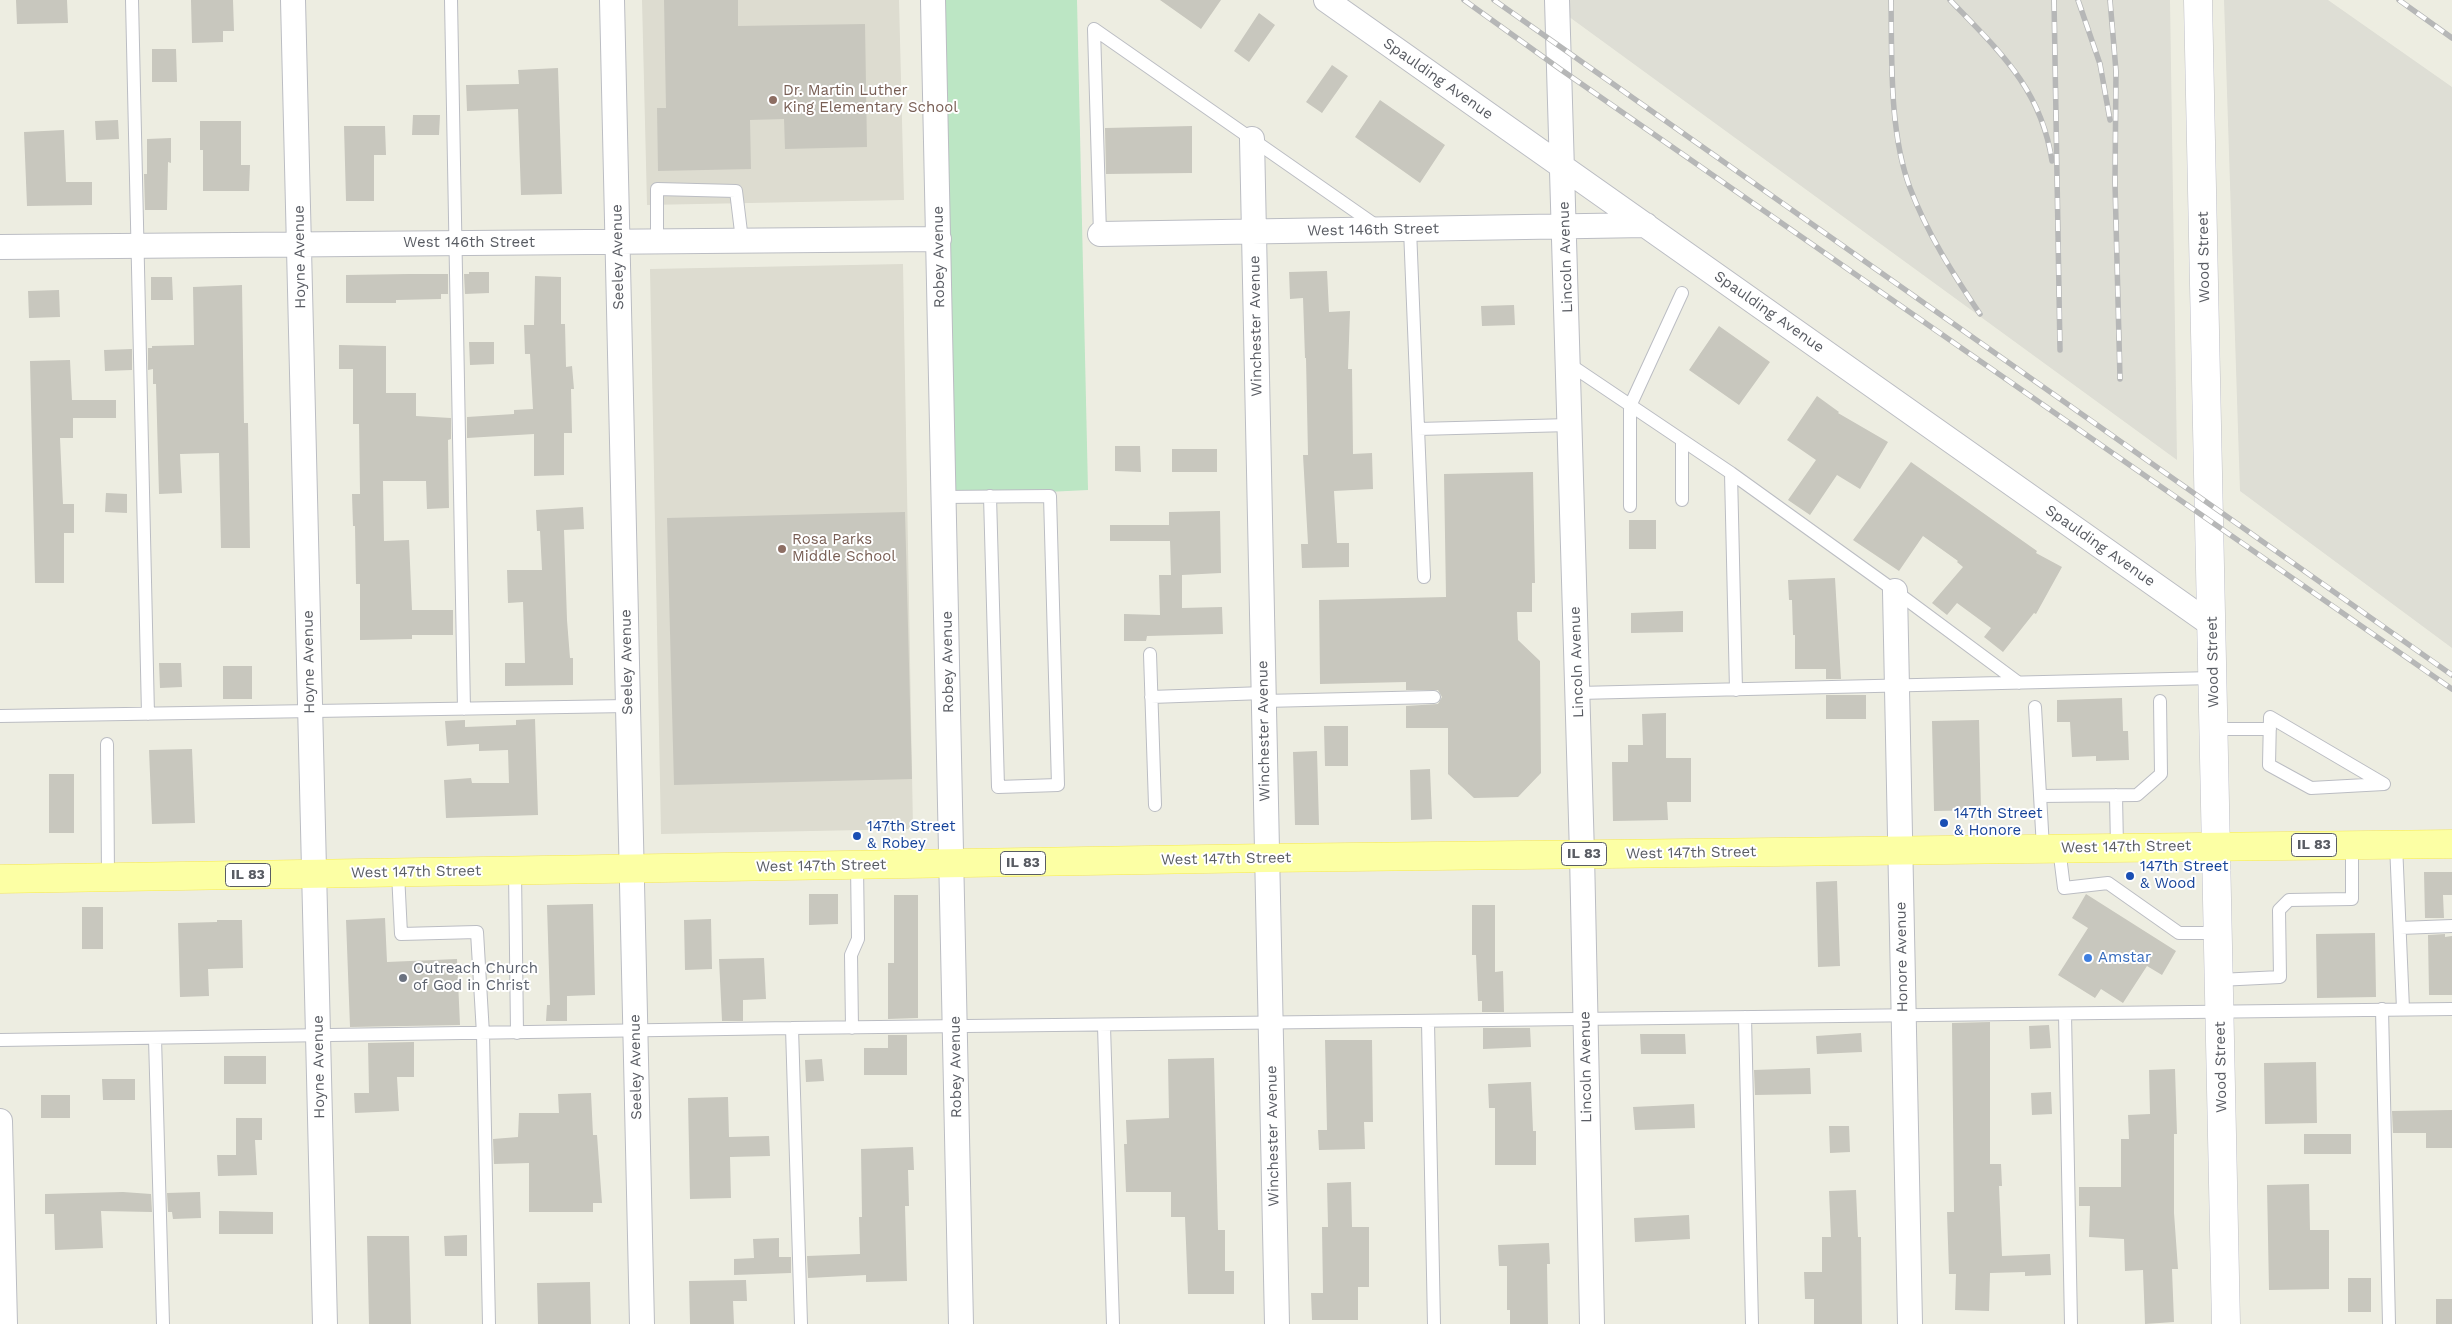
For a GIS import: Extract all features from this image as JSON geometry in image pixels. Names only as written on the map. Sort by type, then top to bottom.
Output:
[{"type":"main road","name":"Wood Street","points":[[2198,0],[2226,1324]]},
{"type":"main road","name":"West 147th Street","points":[[0,879],[1267,858],[2452,844]]},
{"type":"street","name":"Hoyne Avenue","points":[[294,0],[325,1324]]},
{"type":"street","name":"Seeley Avenue","points":[[612,0],[642,1324]]},
{"type":"street","name":"Robey Avenue","points":[[933,0],[962,1324]]},
{"type":"street","name":"Spaulding Avenue","points":[[1326,0],[2212,626]]},
{"type":"street","name":"Lincoln Avenue","points":[[1557,0],[1578,693],[1592,1324]]},
{"type":"street","name":"Winchester Avenue","points":[[1252,139],[1278,1324]]},
{"type":"street","name":"West 146th Street","points":[[1100,234],[1646,225]]},
{"type":"street","name":"West 146th Street","points":[[0,247],[938,239]]},
{"type":"street","name":"Honore Avenue","points":[[1895,590],[1910,1324]]},
{"type":"street","points":[[0,1121],[5,1324]]},
{"type":"lane","points":[[132,0],[136,246],[148,714]]},
{"type":"lane","points":[[451,0],[464,709]]},
{"type":"lane","points":[[1100,234],[1094,28],[1382,230]]},
{"type":"lane","points":[[657,241],[657,189],[736,191],[742,240]]},
{"type":"lane","points":[[1410,229],[1424,577]]},
{"type":"lane","points":[[1630,506],[1630,406],[1682,293]]},
{"type":"lane","points":[[1569,364],[1731,473],[1895,590],[2019,683]]},
{"type":"lane","points":[[1418,429],[1570,425]]},
{"type":"lane","points":[[1682,440],[1682,500]]},
{"type":"lane","points":[[1731,473],[1736,690]]},
{"type":"lane","points":[[944,497],[990,496],[1050,496],[1058,785],[998,787],[990,496]]},
{"type":"lane","points":[[1150,654],[1155,805]]},
{"type":"lane","points":[[1578,693],[2213,678]]},
{"type":"lane","points":[[1151,697],[1434,696]]},
{"type":"lane","points":[[2040,796],[2137,795],[2161,774],[2160,701]]},
{"type":"lane","points":[[0,716],[628,706]]},
{"type":"lane","points":[[2035,707],[2040,796],[2051,848],[2064,888],[2108,883],[2179,933],[2218,933]]},
{"type":"lane","points":[[2270,717],[2384,784],[2311,788],[2269,765],[2270,729],[2270,717]]},
{"type":"lane","points":[[2214,729],[2270,729]]},
{"type":"lane","points":[[107,744],[108,877]]},
{"type":"lane","points":[[2116,795],[2118,847]]},
{"type":"lane","points":[[2396,844],[2403,1010]]},
{"type":"lane","points":[[2219,980],[2280,977],[2280,910],[2289,900],[2352,899],[2352,845]]},
{"type":"lane","points":[[852,1028],[851,955],[858,939],[857,866]]},
{"type":"lane","points":[[514,871],[517,1033]]},
{"type":"lane","points":[[398,872],[401,934],[477,932],[483,1034],[489,1324]]},
{"type":"lane","points":[[2400,928],[2452,926]]},
{"type":"lane","points":[[0,1040],[635,1032],[792,1028],[956,1028],[2452,1009]]},
{"type":"lane","points":[[2382,1010],[2389,1324]]},
{"type":"lane","points":[[2065,1014],[2071,1324]]},
{"type":"lane","points":[[1745,1018],[1752,1324]]},
{"type":"lane","points":[[1428,1022],[1434,1324]]},
{"type":"lane","points":[[1104,1026],[1113,1324]]},
{"type":"lane","points":[[792,1028],[801,1324]]},
{"type":"lane","points":[[155,1038],[163,1324]]},
{"type":"shaded area","name":"Dr. Martin Luther King Elementary School","points":[[642,0],[899,0],[904,200],[647,205]]},
{"type":"shaded area","points":[[1546,0],[2170,0],[2177,460]]},
{"type":"shaded area","points":[[2224,0],[2328,0],[2452,87],[2452,648],[2240,491]]},
{"type":"shaded area","name":"Rosa Parks Middle School","points":[[903,264],[913,829],[661,834],[650,269]]},
{"type":"green space","points":[[933,0],[1077,0],[1088,490],[944,497]]},
{"type":"building","points":[[16,0],[67,0],[68,23],[17,24]]},
{"type":"building","points":[[191,0],[233,0],[234,31],[223,31],[223,42],[192,43]]},
{"type":"building","points":[[664,0],[738,0],[738,26],[865,24],[867,147],[785,149],[784,119],[750,120],[751,169],[658,171],[657,108],[666,108]]},
{"type":"building","points":[[1160,0],[1221,0],[1201,29]]},
{"type":"building","points":[[1259,13],[1275,25],[1249,62],[1234,51]]},
{"type":"building","points":[[152,49],[176,49],[177,82],[152,82]]},
{"type":"building","points":[[1332,65],[1348,76],[1322,113],[1306,102]]},
{"type":"building","points":[[558,68],[562,194],[521,195],[518,109],[467,111],[466,85],[519,84],[518,70]]},
{"type":"building","points":[[1380,100],[1445,145],[1420,183],[1355,137]]},
{"type":"building","points":[[413,115],[440,115],[439,135],[412,135]]},
{"type":"building","points":[[118,120],[119,139],[96,140],[95,121]]},
{"type":"building","points":[[200,121],[241,121],[241,165],[250,165],[249,191],[203,191],[203,150],[200,150]]},
{"type":"building","points":[[344,126],[385,126],[386,155],[374,155],[374,201],[346,201]]},
{"type":"building","points":[[1192,126],[1192,173],[1106,174],[1105,128]]},
{"type":"building","points":[[64,130],[66,182],[92,182],[92,205],[27,206],[24,132]]},
{"type":"building","points":[[171,138],[171,163],[168,162],[167,210],[145,210],[144,174],[147,174],[147,139]]},
{"type":"building","points":[[1327,271],[1329,312],[1350,311],[1348,369],[1352,369],[1353,454],[1372,453],[1373,489],[1334,491],[1337,543],[1349,543],[1349,567],[1302,568],[1301,544],[1308,544],[1303,455],[1308,455],[1306,358],[1303,298],[1290,299],[1289,272]]},
{"type":"building","points":[[469,272],[489,272],[489,293],[465,294],[464,274],[469,274]]},
{"type":"building","points":[[448,274],[448,294],[441,294],[441,299],[396,300],[396,303],[346,303],[346,275]]},
{"type":"building","points":[[535,276],[561,277],[561,324],[565,324],[566,367],[572,366],[574,389],[571,389],[572,433],[564,433],[564,475],[534,476],[534,434],[467,438],[467,417],[514,414],[514,410],[533,409],[530,354],[525,354],[524,325],[534,325]]},
{"type":"building","points":[[151,277],[172,277],[173,300],[151,300]]},
{"type":"building","points":[[242,285],[244,423],[248,423],[250,548],[221,548],[219,453],[180,454],[182,493],[159,494],[156,384],[153,384],[153,369],[148,370],[148,348],[152,348],[152,346],[194,345],[193,287]]},
{"type":"building","points":[[59,290],[60,317],[29,318],[28,291]]},
{"type":"building","points":[[1514,305],[1515,325],[1482,326],[1481,306]]},
{"type":"building","points":[[1719,326],[1770,362],[1739,405],[1689,370]]},
{"type":"building","points":[[469,342],[494,342],[494,364],[470,365]]},
{"type":"building","points":[[339,345],[386,346],[386,393],[416,393],[416,416],[451,418],[451,439],[448,440],[449,508],[427,509],[426,481],[383,481],[384,541],[409,540],[412,610],[453,610],[453,635],[412,635],[412,639],[360,640],[360,584],[356,584],[355,526],[353,526],[352,494],[360,494],[359,424],[353,424],[353,369],[339,369]]},
{"type":"building","points":[[132,349],[132,370],[105,371],[104,350]]},
{"type":"building","points":[[70,360],[72,400],[116,400],[116,418],[73,418],[73,438],[60,438],[63,504],[74,504],[74,533],[64,533],[64,583],[35,583],[30,361]]},
{"type":"building","points":[[1817,396],[1838,413],[1888,442],[1860,489],[1837,475],[1810,515],[1788,500],[1816,460],[1787,440]]},
{"type":"building","points":[[1115,446],[1140,446],[1141,472],[1115,471]]},
{"type":"building","points":[[1172,449],[1217,449],[1217,472],[1172,472]]},
{"type":"building","points":[[1911,462],[2037,551],[2036,553],[2062,567],[2036,614],[2034,613],[2003,652],[1984,637],[1991,628],[1957,603],[1947,615],[1932,603],[1963,567],[1958,561],[1923,536],[1899,571],[1853,540]]},
{"type":"building","points":[[1533,472],[1535,583],[1532,583],[1532,612],[1517,612],[1518,640],[1540,661],[1541,773],[1518,797],[1474,798],[1448,774],[1448,728],[1406,728],[1406,706],[1438,704],[1442,697],[1438,690],[1406,690],[1406,682],[1320,684],[1319,600],[1446,597],[1444,474]]},
{"type":"building","points":[[106,493],[127,494],[127,513],[105,512]]},
{"type":"building","points":[[583,507],[584,529],[564,530],[567,620],[570,658],[573,658],[573,685],[505,686],[505,663],[525,663],[523,602],[508,603],[507,570],[542,570],[540,531],[537,531],[536,510]]},
{"type":"building","points":[[1220,511],[1221,573],[1182,575],[1182,608],[1222,607],[1223,634],[1147,636],[1146,641],[1124,641],[1124,614],[1160,615],[1159,575],[1171,575],[1170,541],[1110,541],[1110,525],[1169,525],[1169,512]]},
{"type":"building","points":[[905,512],[912,779],[674,785],[667,518]]},
{"type":"building","points":[[1629,520],[1656,520],[1656,549],[1629,549]]},
{"type":"building","points":[[1835,578],[1841,679],[1826,679],[1826,669],[1795,669],[1795,635],[1793,635],[1792,600],[1789,600],[1788,580]]},
{"type":"building","points":[[1683,611],[1683,632],[1631,633],[1631,613]]},
{"type":"building","points":[[159,663],[181,663],[182,687],[160,688]]},
{"type":"building","points":[[223,666],[252,666],[252,699],[223,699]]},
{"type":"building","points":[[1826,695],[1866,695],[1866,719],[1826,719]]},
{"type":"building","points":[[2122,698],[2123,731],[2128,731],[2129,760],[2096,761],[2096,756],[2072,757],[2070,722],[2057,722],[2057,700]]},
{"type":"building","points":[[1666,713],[1666,758],[1691,758],[1691,802],[1667,802],[1668,820],[1613,821],[1612,762],[1628,762],[1628,745],[1643,745],[1642,714]]},
{"type":"building","points":[[535,719],[538,815],[446,818],[444,780],[471,778],[472,783],[509,783],[508,750],[479,751],[479,744],[447,746],[445,721],[465,720],[465,727],[516,725],[516,720]]},
{"type":"building","points":[[1979,720],[1981,810],[1934,811],[1932,721]]},
{"type":"building","points":[[1324,726],[1348,726],[1348,766],[1325,766]]},
{"type":"building","points":[[192,749],[195,823],[152,824],[149,750]]},
{"type":"building","points":[[1317,751],[1319,825],[1295,825],[1293,752]]},
{"type":"building","points":[[1430,769],[1432,819],[1411,820],[1410,770]]},
{"type":"building","points":[[49,774],[74,774],[74,833],[49,833]]},
{"type":"building","points":[[2424,872],[2452,872],[2452,895],[2443,895],[2444,918],[2425,918]]},
{"type":"building","points":[[1837,881],[1840,966],[1818,967],[1816,882]]},
{"type":"building","points":[[809,894],[838,894],[838,924],[809,925]]},
{"type":"building","points":[[2086,894],[2176,951],[2162,975],[2147,966],[2123,1003],[2101,989],[2095,998],[2058,975],[2088,928],[2072,918]]},
{"type":"building","points":[[894,895],[918,895],[918,1018],[888,1019],[888,963],[894,963]]},
{"type":"building","points":[[593,904],[595,995],[567,996],[567,1021],[546,1021],[547,1005],[550,1005],[547,905]]},
{"type":"building","points":[[1472,905],[1495,905],[1495,972],[1503,971],[1504,1012],[1482,1012],[1482,1001],[1478,1001],[1476,955],[1472,955]]},
{"type":"building","points":[[82,907],[103,907],[103,949],[82,949]]},
{"type":"building","name":"Outreach Church of God in Christ","points":[[385,918],[387,962],[457,959],[460,1025],[350,1027],[346,920]]},
{"type":"building","points":[[711,919],[712,969],[685,970],[684,920]]},
{"type":"building","points":[[217,920],[242,920],[243,968],[208,969],[209,996],[180,997],[178,923],[217,922]]},
{"type":"building","points":[[2375,933],[2376,997],[2317,998],[2316,934]]},
{"type":"building","points":[[2445,934],[2445,937],[2452,936],[2452,995],[2429,995],[2428,935]]},
{"type":"building","points":[[764,958],[766,999],[743,1000],[743,1021],[722,1021],[719,959]]},
{"type":"building","points":[[1990,1022],[1990,1164],[2001,1164],[2002,1186],[1999,1186],[2002,1256],[2050,1254],[2051,1275],[2025,1276],[2025,1272],[1990,1273],[1989,1311],[1955,1310],[1956,1274],[1949,1274],[1947,1212],[1954,1212],[1952,1023]]},
{"type":"building","points":[[2049,1025],[2051,1048],[2030,1049],[2029,1026]]},
{"type":"building","points":[[1483,1028],[1530,1028],[1531,1047],[1483,1049]]},
{"type":"building","points":[[1861,1033],[1862,1052],[1817,1054],[1816,1036]]},
{"type":"building","points":[[1640,1034],[1685,1034],[1686,1054],[1641,1054]]},
{"type":"building","points":[[888,1035],[907,1035],[907,1075],[864,1075],[864,1048],[888,1048]]},
{"type":"building","points":[[1325,1040],[1372,1040],[1373,1122],[1364,1122],[1365,1149],[1319,1150],[1318,1130],[1327,1130]]},
{"type":"building","points":[[414,1042],[414,1077],[397,1077],[399,1111],[355,1113],[354,1093],[369,1093],[368,1043]]},
{"type":"building","points":[[224,1056],[266,1056],[266,1084],[224,1084]]},
{"type":"building","points":[[1214,1058],[1218,1230],[1225,1230],[1225,1271],[1234,1271],[1234,1294],[1188,1294],[1185,1217],[1171,1217],[1171,1192],[1126,1192],[1124,1144],[1127,1144],[1126,1120],[1169,1118],[1168,1059]]},
{"type":"building","points":[[822,1059],[824,1081],[806,1082],[805,1060]]},
{"type":"building","points":[[2316,1062],[2317,1123],[2265,1124],[2264,1063]]},
{"type":"building","points":[[1810,1068],[1811,1094],[1755,1095],[1754,1070]]},
{"type":"building","points":[[2175,1069],[2177,1134],[2174,1134],[2174,1213],[2178,1269],[2172,1269],[2174,1322],[2145,1324],[2143,1270],[2125,1271],[2124,1239],[2089,1237],[2090,1206],[2079,1206],[2079,1187],[2121,1187],[2121,1139],[2129,1139],[2128,1115],[2150,1114],[2149,1070]]},
{"type":"building","points":[[102,1079],[135,1079],[135,1100],[103,1100]]},
{"type":"building","points":[[1531,1082],[1533,1131],[1536,1131],[1536,1165],[1495,1165],[1495,1108],[1489,1108],[1488,1084]]},
{"type":"building","points":[[2051,1092],[2052,1114],[2032,1115],[2031,1093]]},
{"type":"building","points":[[591,1093],[593,1135],[597,1135],[602,1203],[593,1203],[593,1212],[529,1212],[529,1163],[494,1164],[493,1139],[518,1137],[519,1113],[559,1113],[558,1094]]},
{"type":"building","points":[[41,1095],[70,1095],[70,1118],[41,1118]]},
{"type":"building","points":[[728,1097],[729,1137],[769,1136],[770,1156],[730,1157],[731,1198],[690,1199],[688,1098]]},
{"type":"building","points":[[1694,1104],[1695,1128],[1635,1130],[1633,1107]]},
{"type":"building","points":[[2452,1110],[2452,1148],[2426,1148],[2426,1133],[2393,1133],[2392,1111]]},
{"type":"building","points":[[236,1118],[262,1118],[262,1140],[255,1140],[257,1175],[218,1176],[217,1155],[236,1155]]},
{"type":"building","points":[[1829,1126],[1849,1126],[1850,1152],[1830,1153]]},
{"type":"building","points":[[2304,1134],[2351,1134],[2351,1154],[2304,1154]]},
{"type":"building","points":[[913,1147],[914,1170],[908,1170],[909,1206],[905,1206],[907,1281],[866,1282],[866,1275],[808,1278],[807,1256],[860,1254],[859,1217],[862,1217],[861,1149]]},
{"type":"building","points":[[1351,1182],[1352,1227],[1369,1227],[1369,1287],[1358,1287],[1358,1320],[1312,1320],[1311,1293],[1323,1293],[1322,1227],[1328,1227],[1327,1183]]},
{"type":"building","points":[[2309,1184],[2310,1230],[2329,1230],[2329,1289],[2269,1290],[2267,1185]]},
{"type":"building","points":[[1856,1190],[1858,1237],[1861,1237],[1862,1324],[1814,1324],[1814,1299],[1805,1299],[1804,1272],[1822,1272],[1822,1237],[1831,1237],[1829,1191]]},
{"type":"building","points":[[123,1192],[151,1194],[152,1212],[101,1211],[103,1248],[55,1250],[54,1214],[45,1214],[45,1194]]},
{"type":"building","points":[[200,1192],[201,1218],[173,1219],[172,1212],[168,1212],[167,1193]]},
{"type":"building","points":[[219,1211],[273,1212],[273,1234],[219,1234]]},
{"type":"building","points":[[1689,1215],[1690,1239],[1635,1242],[1634,1218]]},
{"type":"building","points":[[467,1235],[467,1256],[445,1256],[444,1236]]},
{"type":"building","points":[[367,1236],[409,1236],[411,1324],[369,1324]]},
{"type":"building","points":[[779,1238],[779,1257],[791,1257],[791,1273],[734,1275],[734,1259],[754,1258],[753,1239]]},
{"type":"building","points":[[1549,1243],[1550,1264],[1547,1264],[1548,1324],[1510,1324],[1510,1310],[1507,1310],[1507,1266],[1499,1266],[1498,1245]]},
{"type":"building","points":[[2348,1278],[2371,1278],[2371,1312],[2348,1312]]},
{"type":"building","points":[[746,1280],[747,1301],[733,1301],[734,1324],[690,1324],[689,1281]]},
{"type":"building","points":[[590,1282],[591,1324],[538,1324],[537,1283]]},
{"type":"building","points":[[2436,1299],[2452,1299],[2452,1324],[2436,1324]]},
{"type":"railway","points":[[1464,0],[1560,69],[2452,689]]},
{"type":"railway","points":[[1494,0],[2452,675]]},
{"type":"railway","points":[[1891,0],[1893,95],[1898,143],[1903,166],[1910,188],[1932,237],[1980,314]]},
{"type":"railway","points":[[1950,0],[2001,54],[2028,91],[2046,135],[2052,161]]},
{"type":"railway","points":[[2054,0],[2060,350]]},
{"type":"railway","points":[[2078,0],[2100,64],[2110,120]]},
{"type":"railway","points":[[2110,0],[2116,71],[2115,183],[2120,379]]},
{"type":"railway","points":[[2399,0],[2452,38]]},
{"type":"place","name":"Dr. Martin Luther King Elementary School","points":[[773,100]]},
{"type":"place","name":"Rosa Parks Middle School","points":[[782,549]]},
{"type":"place","name":"147th Street & Honore","points":[[1944,823]]},
{"type":"place","name":"147th Street & Robey","points":[[857,836]]},
{"type":"place","name":"147th Street & Wood","points":[[2130,876]]},
{"type":"place","name":"Amstar","points":[[2088,958]]},
{"type":"place","name":"Outreach Church of God in Christ","points":[[403,978]]}]
